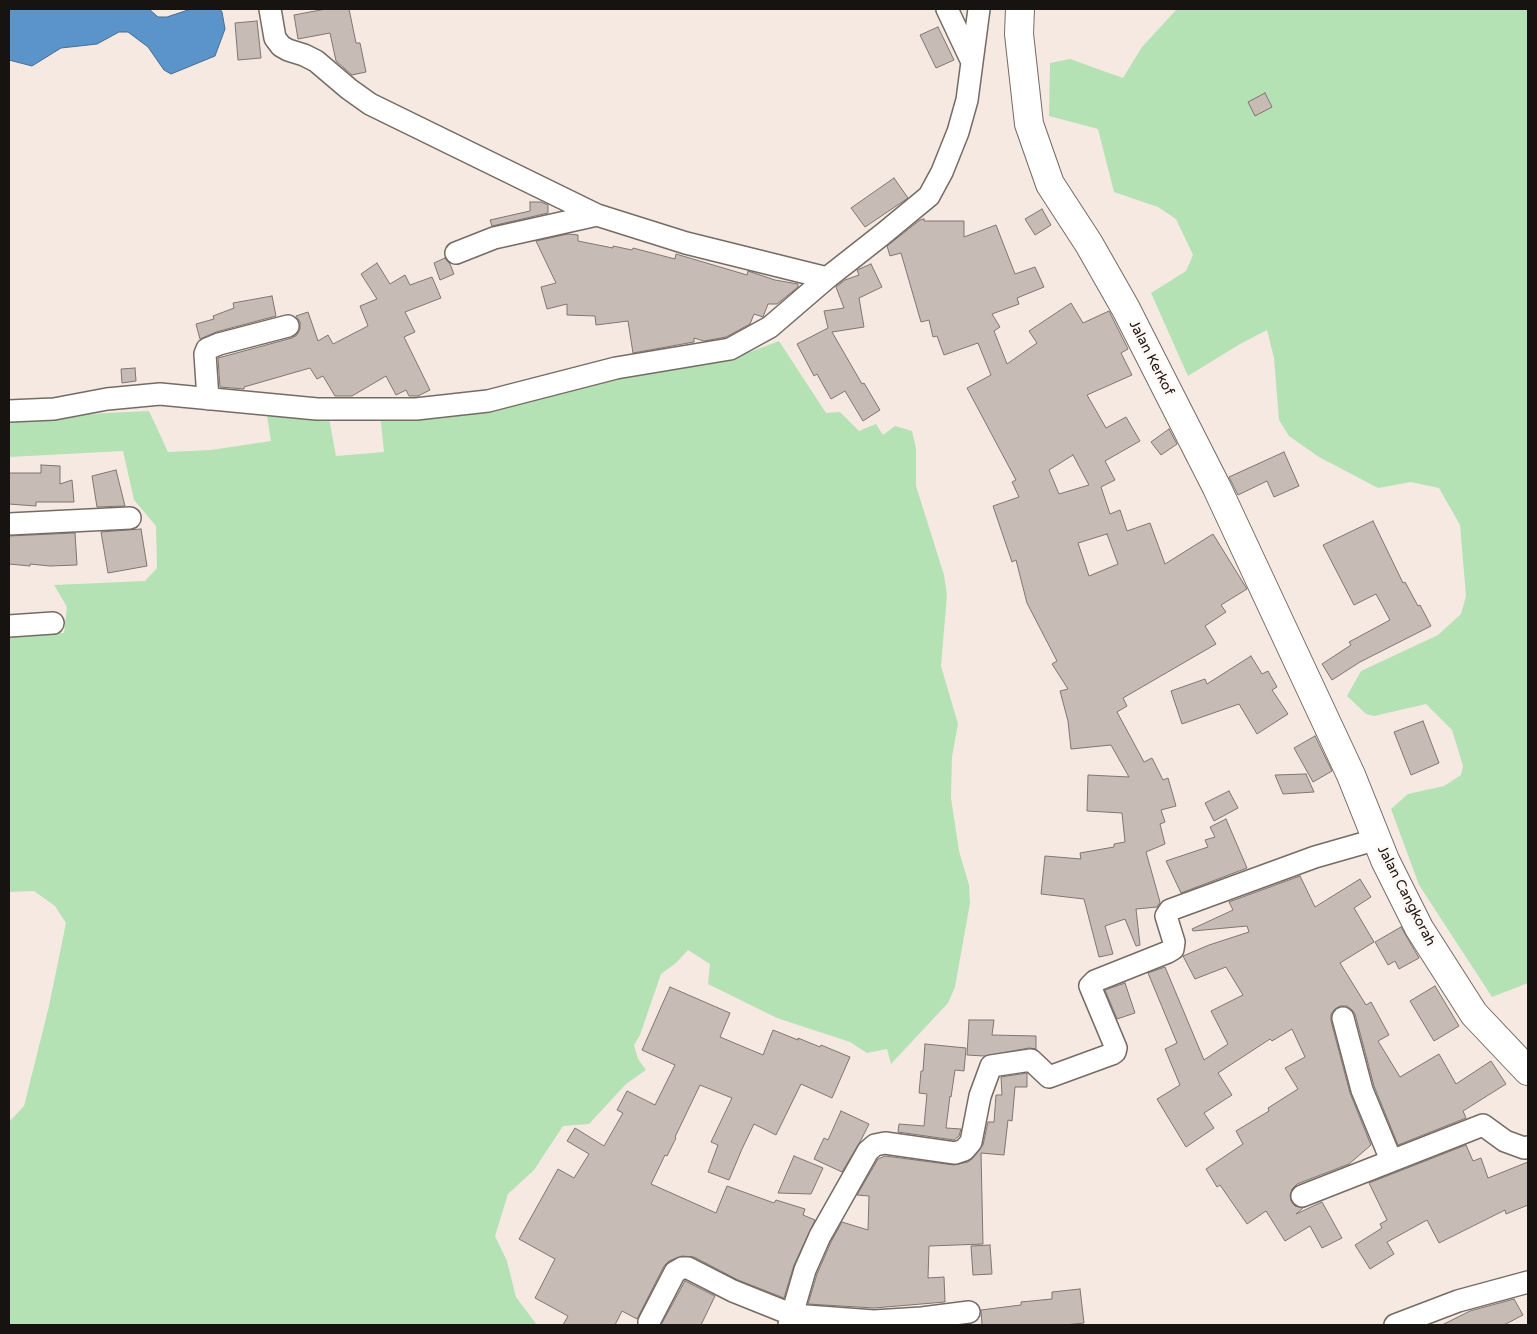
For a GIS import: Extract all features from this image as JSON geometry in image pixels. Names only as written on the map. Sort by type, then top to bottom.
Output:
[{"type":"main road","name":"Jalan Kerkof","points":[[1020,9],[1019,34],[1029,124],[1050,184],[1089,244],[1126,309],[1217,488],[1317,700]]},
{"type":"main road","name":"Jalan Cangkorah","points":[[1317,700],[1351,774],[1386,860],[1419,928],[1474,1014],[1528,1072]]},
{"type":"street","points":[[270,9],[275,38],[281,46],[316,61],[370,104],[596,215],[686,244],[827,278]]},
{"type":"street","points":[[947,9],[972,62]]},
{"type":"street","points":[[9,411],[54,409],[137,395],[160,394],[327,409],[416,409],[488,401],[616,368],[730,349],[770,327],[827,278],[929,196],[942,172],[958,132],[967,100],[980,9]]},
{"type":"street","points":[[456,253],[494,238],[596,215]]},
{"type":"street","points":[[208,399],[205,354],[207,349],[219,344],[288,326]]},
{"type":"street","points":[[9,524],[130,518]]},
{"type":"street","points":[[9,626],[54,623]]},
{"type":"street","points":[[791,1320],[805,1270],[820,1236],[868,1151],[875,1145],[885,1144],[955,1152],[964,1150],[971,1142],[980,1096],[991,1066],[1031,1060],[1049,1078],[1115,1052],[1116,1048],[1090,986],[1095,981],[1168,952],[1173,948],[1174,942],[1166,916],[1170,910],[1315,857],[1378,839]]},
{"type":"street","points":[[1343,1018],[1362,1090],[1391,1160]]},
{"type":"street","points":[[1302,1196],[1483,1125],[1506,1141],[1524,1148],[1528,1147]]},
{"type":"street","points":[[649,1322],[675,1272],[682,1268],[688,1268],[791,1320],[922,1318],[969,1312]]},
{"type":"street","points":[[1395,1325],[1458,1301],[1528,1282]]},
{"type":"green space","points":[[1177,9],[1528,9],[1528,983],[1492,997],[1419,885],[1391,809],[1408,794],[1444,786],[1461,775],[1463,766],[1452,730],[1426,704],[1374,716],[1366,714],[1347,696],[1361,671],[1438,635],[1461,614],[1466,596],[1460,525],[1439,488],[1411,482],[1378,488],[1319,457],[1289,436],[1279,420],[1274,358],[1267,330],[1188,376],[1151,293],[1186,271],[1193,255],[1176,219],[1158,207],[1114,192],[1098,129],[1049,116],[1050,63],[1070,59],[1123,78],[1142,47]]},
{"type":"green space","points":[[779,341],[826,413],[840,412],[859,431],[876,424],[883,435],[895,426],[912,431],[916,448],[916,486],[944,575],[947,595],[941,666],[958,724],[952,757],[951,798],[959,851],[969,885],[970,903],[955,987],[948,1003],[891,1064],[887,1049],[867,1053],[850,1042],[777,1018],[708,984],[710,964],[688,950],[676,963],[661,974],[640,1035],[634,1045],[638,1059],[646,1070],[626,1084],[589,1124],[563,1126],[534,1170],[508,1194],[495,1236],[507,1261],[516,1297],[537,1325],[9,1325],[9,1122],[24,1106],[49,1006],[66,923],[55,906],[34,891],[9,892],[9,636],[64,633],[67,607],[54,585],[145,581],[157,568],[156,526],[134,500],[123,451],[9,457],[9,418],[149,411],[168,452],[211,450],[271,441],[267,416],[329,418],[336,456],[384,452],[380,413],[685,361],[750,352]]},
{"type":"water","points":[[9,9],[149,9],[158,17],[167,17],[191,9],[220,9],[225,29],[215,56],[171,74],[164,70],[148,47],[128,32],[119,32],[97,44],[61,48],[32,66],[9,60]]},
{"type":"building","points":[[326,9],[349,9],[356,43],[360,43],[366,72],[352,75],[336,61],[330,33],[298,39],[294,15]]},
{"type":"building","points":[[257,21],[261,58],[238,60],[235,23]]},
{"type":"building","points":[[938,27],[954,60],[936,68],[920,35]]},
{"type":"building","points":[[1265,93],[1272,107],[1255,116],[1248,102]]},
{"type":"building","points":[[894,178],[908,198],[865,227],[851,208]]},
{"type":"building","points":[[530,202],[541,202],[548,205],[548,213],[492,226],[490,220],[530,211]]},
{"type":"building","points":[[1042,209],[1051,225],[1035,235],[1025,219]]},
{"type":"building","points":[[920,220],[964,221],[964,237],[996,225],[1015,274],[1035,267],[1044,287],[1017,298],[1019,304],[992,314],[1000,327],[994,331],[1007,364],[1037,343],[1029,331],[1071,303],[1083,323],[1109,311],[1128,349],[1121,353],[1132,375],[1087,395],[1106,428],[1126,417],[1140,441],[1105,461],[1115,480],[1101,487],[1110,514],[1120,510],[1127,531],[1150,523],[1165,564],[1213,534],[1247,589],[1221,605],[1226,612],[1205,626],[1216,644],[1123,698],[1127,706],[1117,712],[1144,762],[1152,758],[1163,780],[1168,778],[1176,806],[1161,810],[1165,822],[1160,824],[1165,844],[1146,852],[1160,902],[1157,907],[1136,909],[1140,945],[1136,946],[1125,919],[1105,926],[1113,954],[1099,957],[1084,899],[1041,894],[1045,856],[1081,859],[1080,853],[1114,847],[1114,844],[1125,842],[1122,813],[1087,811],[1088,775],[1129,777],[1111,745],[1071,749],[1068,721],[1060,691],[1068,689],[1052,664],[1057,661],[1027,603],[1016,560],[1012,562],[993,506],[1019,497],[1012,482],[1016,480],[967,388],[991,375],[978,343],[944,355],[937,336],[933,337],[929,320],[921,322],[901,253],[890,256],[887,246]],"holes":[[[1073,455],[1089,485],[1059,494],[1049,470]],[[1107,534],[1118,564],[1089,576],[1078,543]]]},
{"type":"building","points":[[568,234],[578,235],[578,241],[613,248],[613,246],[632,250],[633,248],[675,259],[676,254],[747,275],[748,271],[775,280],[798,284],[798,287],[777,304],[768,304],[763,317],[754,314],[750,324],[726,337],[704,341],[694,338],[694,342],[633,353],[628,321],[596,325],[595,316],[567,315],[567,304],[547,309],[541,287],[556,283],[536,241]]},
{"type":"building","points":[[445,258],[454,274],[440,280],[434,263]]},
{"type":"building","points":[[377,263],[390,284],[405,275],[410,285],[432,277],[441,298],[405,312],[415,332],[404,337],[430,390],[418,396],[409,396],[406,390],[396,395],[386,376],[352,396],[335,396],[323,376],[317,379],[310,368],[244,387],[244,389],[220,387],[218,358],[292,338],[297,335],[300,329],[300,322],[296,316],[308,312],[318,341],[328,335],[333,344],[368,326],[360,306],[377,299],[361,274]]},
{"type":"building","points":[[871,264],[882,287],[859,298],[864,327],[832,332],[862,384],[864,383],[880,410],[863,421],[845,391],[831,399],[817,374],[814,376],[797,344],[828,328],[824,311],[844,308],[836,287],[845,280],[859,275],[857,270]]},
{"type":"building","points":[[272,296],[276,316],[216,332],[200,339],[196,324],[214,319],[213,316],[234,308],[233,303]]},
{"type":"building","points":[[135,368],[136,381],[122,383],[121,369]]},
{"type":"building","points":[[1169,429],[1177,444],[1161,455],[1151,442]]},
{"type":"building","points":[[1284,452],[1299,486],[1274,497],[1267,481],[1238,495],[1229,477]]},
{"type":"building","points":[[41,465],[60,466],[60,484],[72,480],[74,502],[36,502],[36,506],[9,504],[9,473],[41,473]]},
{"type":"building","points":[[116,470],[125,506],[97,507],[92,476]]},
{"type":"building","points":[[1373,521],[1403,583],[1405,582],[1418,606],[1420,605],[1431,626],[1360,662],[1332,680],[1322,664],[1351,645],[1349,642],[1390,620],[1376,594],[1354,605],[1323,545]]},
{"type":"building","points":[[141,529],[147,566],[108,573],[101,532]]},
{"type":"building","points":[[75,533],[77,565],[50,566],[30,564],[30,566],[9,564],[9,536]]},
{"type":"building","points":[[1251,656],[1262,674],[1268,671],[1277,687],[1272,690],[1288,714],[1257,734],[1239,704],[1182,724],[1171,691],[1205,679],[1207,684]]},
{"type":"building","points":[[1423,721],[1439,763],[1411,775],[1394,732]]},
{"type":"building","points":[[1315,736],[1332,771],[1313,782],[1294,748]]},
{"type":"building","points":[[1306,774],[1314,792],[1283,794],[1275,775]]},
{"type":"building","points":[[1229,791],[1238,808],[1214,821],[1205,803]]},
{"type":"building","points":[[1226,819],[1247,868],[1181,893],[1166,861],[1208,847],[1205,840],[1215,837],[1210,827]]},
{"type":"building","points":[[1300,876],[1315,907],[1360,879],[1371,897],[1354,908],[1374,942],[1340,963],[1366,1005],[1371,1002],[1389,1035],[1378,1041],[1400,1077],[1439,1054],[1456,1084],[1491,1061],[1506,1084],[1463,1111],[1466,1118],[1398,1145],[1374,1086],[1355,1014],[1347,1006],[1340,1006],[1335,1009],[1331,1014],[1331,1021],[1350,1093],[1371,1145],[1349,1164],[1297,1184],[1292,1189],[1291,1201],[1295,1206],[1303,1208],[1296,1214],[1322,1202],[1342,1238],[1322,1248],[1310,1226],[1285,1241],[1266,1211],[1247,1224],[1220,1185],[1217,1187],[1206,1169],[1243,1144],[1236,1131],[1269,1111],[1268,1108],[1298,1089],[1285,1068],[1305,1057],[1292,1029],[1272,1041],[1270,1039],[1218,1073],[1232,1095],[1204,1113],[1214,1128],[1186,1147],[1157,1099],[1180,1085],[1165,1049],[1177,1043],[1148,973],[1165,967],[1204,1060],[1228,1044],[1211,1011],[1243,995],[1226,967],[1195,979],[1183,956],[1249,932],[1247,926],[1193,931],[1192,929],[1233,910],[1229,902]]},
{"type":"building","points":[[1401,927],[1419,958],[1399,969],[1395,961],[1388,965],[1375,942]]},
{"type":"building","points":[[1125,983],[1135,1013],[1117,1019],[1105,990]]},
{"type":"building","points":[[1435,986],[1459,1026],[1434,1041],[1410,1001]]},
{"type":"building","points":[[670,987],[730,1013],[720,1037],[763,1055],[773,1030],[820,1047],[821,1045],[850,1057],[832,1098],[801,1084],[776,1135],[754,1124],[729,1180],[708,1172],[718,1145],[711,1142],[732,1098],[700,1085],[676,1138],[667,1156],[665,1155],[651,1184],[716,1213],[727,1186],[774,1203],[776,1200],[805,1209],[803,1215],[815,1220],[794,1265],[784,1298],[738,1280],[694,1257],[682,1256],[669,1261],[664,1266],[637,1319],[622,1311],[615,1325],[563,1325],[568,1316],[535,1298],[555,1259],[519,1239],[558,1169],[574,1178],[589,1154],[567,1141],[575,1128],[604,1146],[623,1113],[617,1110],[627,1091],[655,1105],[675,1065],[642,1050]]},
{"type":"building","points":[[969,1020],[994,1020],[992,1035],[1036,1036],[1036,1049],[1029,1048],[984,1056],[967,1055]]},
{"type":"building","points":[[925,1044],[966,1048],[964,1071],[955,1070],[950,1096],[946,1128],[961,1129],[959,1136],[954,1140],[898,1132],[899,1124],[924,1126],[927,1094],[919,1093]]},
{"type":"building","points":[[1027,1073],[1027,1087],[1015,1087],[1012,1121],[1008,1120],[1004,1155],[981,1153],[983,1244],[929,1246],[928,1278],[944,1277],[945,1302],[874,1308],[808,1304],[817,1274],[842,1222],[868,1230],[869,1196],[857,1195],[878,1159],[885,1156],[954,1165],[968,1162],[983,1145],[988,1122],[994,1122],[996,1095],[1002,1095],[1001,1077]]},
{"type":"building","points":[[841,1111],[869,1124],[842,1172],[814,1159],[824,1138],[828,1140]]},
{"type":"building","points":[[1466,1145],[1473,1161],[1481,1158],[1488,1178],[1528,1162],[1528,1205],[1506,1214],[1505,1210],[1439,1243],[1427,1220],[1387,1242],[1394,1254],[1370,1269],[1355,1245],[1382,1228],[1380,1224],[1387,1220],[1369,1183]]},
{"type":"building","points":[[794,1156],[823,1168],[811,1194],[778,1193]]},
{"type":"building","points":[[990,1245],[992,1274],[973,1275],[971,1246]]},
{"type":"building","points":[[685,1281],[715,1296],[701,1325],[661,1325]]},
{"type":"building","points":[[1080,1289],[1084,1323],[1064,1325],[982,1325],[981,1310],[1021,1305],[1021,1302],[1052,1299],[1052,1292]]},
{"type":"building","points":[[1514,1299],[1523,1315],[1504,1325],[1442,1325],[1470,1311]]}]
